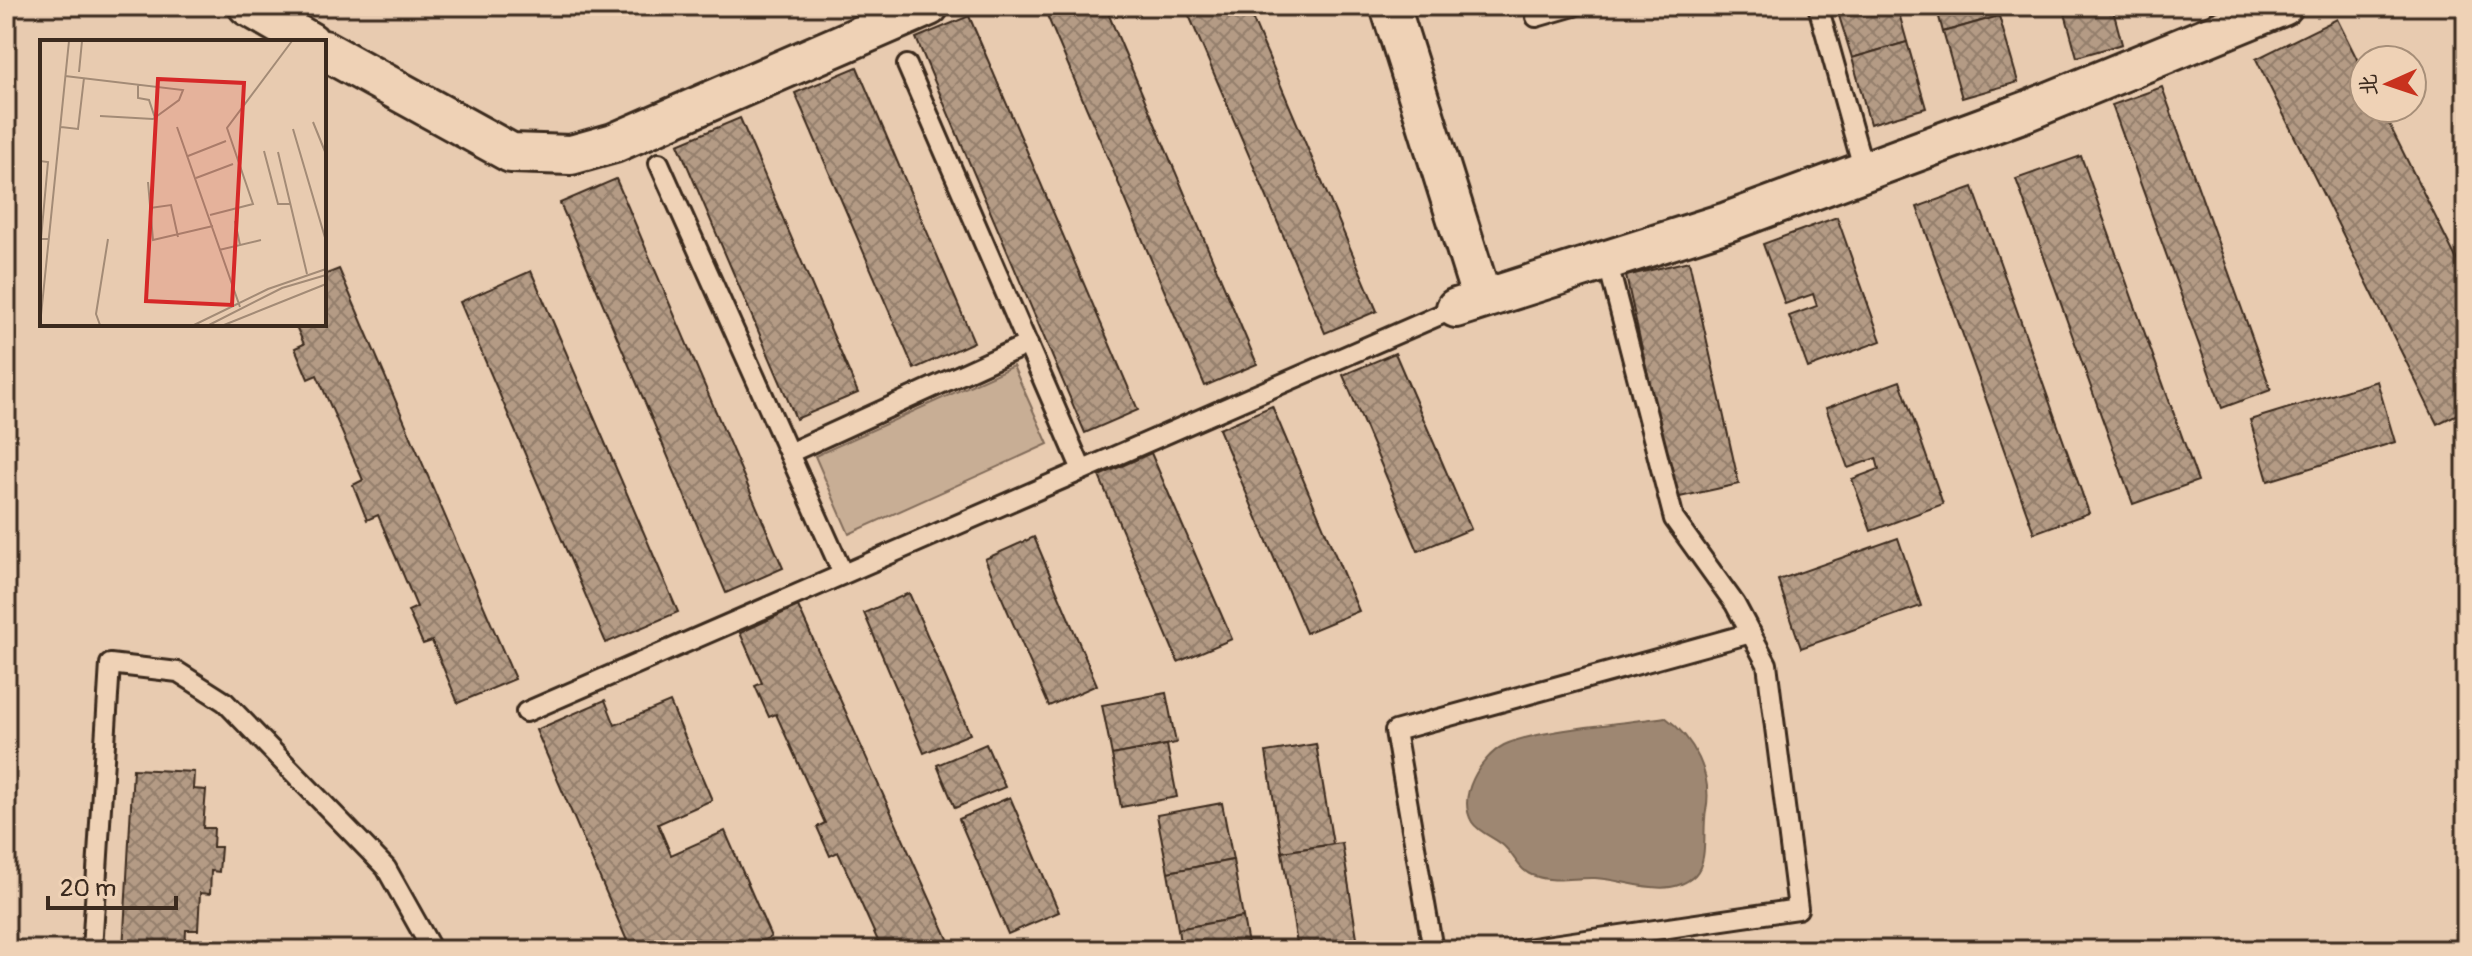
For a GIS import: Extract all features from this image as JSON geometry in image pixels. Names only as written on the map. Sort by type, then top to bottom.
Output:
[{"type":"street","points":[[248,6],[307,40]]},
{"type":"street","points":[[326,51],[511,153],[571,155],[614,143],[929,6]]},
{"type":"street","points":[[1390,6],[1469,303],[1727,222],[2027,111],[2283,6]]},
{"type":"lane","points":[[1536,17],[1574,6]]},
{"type":"lane","points":[[1818,6],[1864,171]]},
{"type":"lane","points":[[907,65],[1082,470]]},
{"type":"lane","points":[[659,163],[843,574]]},
{"type":"lane","points":[[1518,950],[1798,909],[1767,664],[1751,633],[1674,519],[1607,260]]},
{"type":"lane","points":[[526,712],[1469,303]]},
{"type":"lane","points":[[789,453],[1028,344]]},
{"type":"lane","points":[[1433,950],[1395,731],[1751,633]]},
{"type":"lane","points":[[92,950],[110,664],[178,672],[225,702],[386,868],[432,950]]},
{"type":"shaded area","points":[[1013,366],[1048,444],[849,534],[815,456]]},
{"type":"shaded area","points":[[1665,717],[1693,746],[1707,784],[1704,853],[1695,875],[1684,883],[1660,888],[1607,879],[1535,876],[1518,864],[1505,847],[1472,822],[1467,801],[1473,779],[1487,759],[1504,745],[1558,731]]},
{"type":"building","points":[[1043,6],[1105,6],[1257,364],[1205,386]]},
{"type":"building","points":[[1185,6],[1247,6],[1377,311],[1325,333]]},
{"type":"building","points":[[1836,6],[1897,6],[1907,42],[1852,58]]},
{"type":"building","points":[[1936,6],[1996,6],[1999,16],[1943,32]]},
{"type":"building","points":[[2063,6],[2112,6],[2122,44],[2077,57]]},
{"type":"building","points":[[969,16],[1138,410],[1085,433],[916,38]]},
{"type":"building","points":[[1999,16],[2018,82],[1962,98],[1943,32]]},
{"type":"building","points":[[2337,19],[2350,44],[2348,124],[2389,124],[2466,278],[2466,410],[2437,424],[2256,59]]},
{"type":"building","points":[[1907,42],[1926,108],[1870,124],[1852,58]]},
{"type":"building","points":[[857,67],[974,342],[914,369],[795,93]]},
{"type":"building","points":[[2162,87],[2271,390],[2222,408],[2112,105]]},
{"type":"building","points":[[740,118],[858,393],[796,419],[678,144]]},
{"type":"building","points":[[2081,156],[2198,481],[2133,504],[2016,179]]},
{"type":"building","points":[[616,179],[783,568],[726,593],[560,203]]},
{"type":"building","points":[[1973,187],[2089,513],[2034,533],[1917,207]]},
{"type":"building","points":[[1837,217],[1881,341],[1808,368],[1789,316],[1817,306],[1813,294],[1785,304],[1763,244]]},
{"type":"building","points":[[1689,261],[1739,484],[1675,498],[1626,276]]},
{"type":"building","points":[[339,269],[515,679],[458,703],[432,641],[423,644],[408,611],[417,607],[378,515],[367,520],[353,485],[363,480],[317,375],[308,379],[295,348],[304,344],[296,326],[326,326],[326,274]]},
{"type":"building","points":[[531,271],[678,612],[606,643],[460,302]]},
{"type":"building","points":[[1395,353],[1471,529],[1418,551],[1343,375]]},
{"type":"building","points":[[1900,381],[1943,504],[1871,531],[1852,479],[1879,469],[1876,458],[1848,468],[1826,408]]},
{"type":"building","points":[[2377,381],[2395,442],[2268,481],[2250,420]]},
{"type":"building","points":[[1272,406],[1359,611],[1306,633],[1219,429]]},
{"type":"building","points":[[1151,453],[1232,639],[1178,662],[1099,476]]},
{"type":"building","points":[[1034,537],[1097,685],[1049,706],[985,559]]},
{"type":"building","points":[[1898,538],[1921,606],[1801,648],[1778,580]]},
{"type":"building","points":[[909,593],[970,734],[924,753],[864,613]]},
{"type":"building","points":[[798,606],[953,950],[882,950],[838,852],[830,856],[817,827],[825,823],[776,714],[769,717],[755,686],[762,683],[740,633]]},
{"type":"building","points":[[1166,693],[1176,743],[1112,755],[1102,705]]},
{"type":"building","points":[[605,700],[615,725],[670,702],[712,800],[658,824],[671,855],[725,831],[771,937],[741,950],[631,950],[536,730]]},
{"type":"building","points":[[986,744],[1005,787],[955,808],[937,765]]},
{"type":"building","points":[[1316,744],[1333,844],[1282,852],[1266,752]]},
{"type":"building","points":[[1167,745],[1177,797],[1121,807],[1112,755]]},
{"type":"building","points":[[133,769],[194,772],[193,789],[206,790],[203,828],[214,828],[213,847],[221,847],[219,872],[211,871],[210,894],[200,893],[198,930],[186,930],[185,950],[123,950]]},
{"type":"building","points":[[1010,797],[1059,912],[1008,934],[959,819]]},
{"type":"building","points":[[1222,803],[1233,860],[1168,872],[1157,815]]},
{"type":"building","points":[[1342,843],[1359,950],[1298,950],[1282,852]]},
{"type":"building","points":[[1233,860],[1243,917],[1178,929],[1168,872]]},
{"type":"building","points":[[1243,917],[1249,950],[1181,950],[1178,929]]}]
